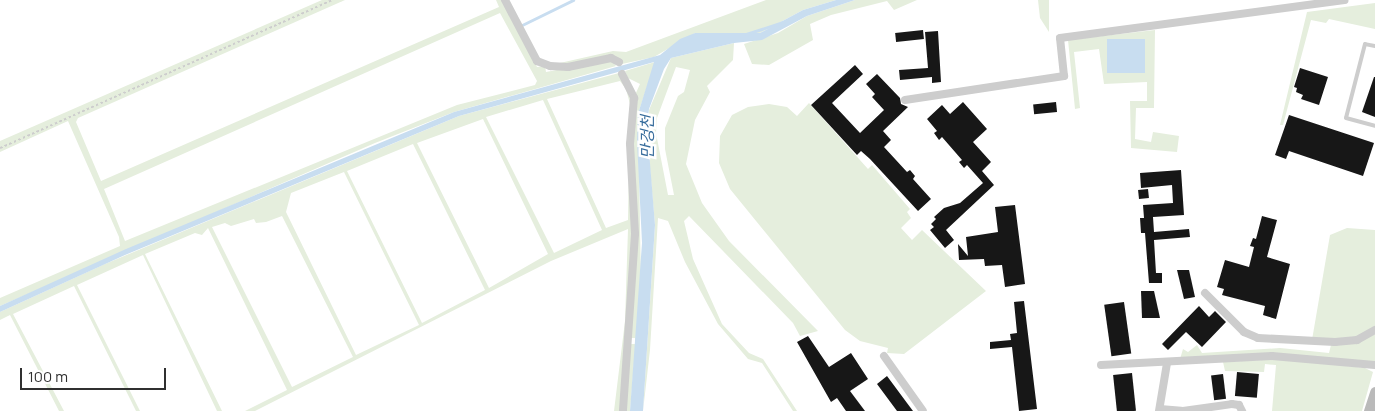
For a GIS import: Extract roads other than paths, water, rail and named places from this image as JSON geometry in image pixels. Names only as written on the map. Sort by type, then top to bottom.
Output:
[{"type":"main road","points":[[1369,411],[1375,392]]},
{"type":"street","points":[[505,0],[537,61],[546,65],[568,67],[611,58],[619,62]]},
{"type":"street","points":[[905,100],[1064,76],[1060,38],[1344,0]]},
{"type":"street","points":[[622,74],[634,98],[630,144],[635,234],[622,411]]},
{"type":"street","points":[[1204,293],[1244,332],[1258,338],[1335,342],[1357,340],[1375,330]]},
{"type":"street","points":[[884,356],[923,411]]},
{"type":"street","points":[[1101,365],[1272,356],[1375,365]]},
{"type":"street","points":[[1168,362],[1159,410],[1182,411],[1232,404],[1239,405],[1242,411]]},
{"type":"lane","points":[[1375,46],[1365,44],[1346,118],[1375,126]]},
{"type":"water","points":[[836,0],[855,0],[807,16],[762,40],[734,43],[671,58],[664,69],[649,109],[647,126],[655,225],[643,411],[630,411],[642,243],[637,141],[638,114],[654,62],[459,116],[125,255],[0,312],[0,306],[126,249],[454,112],[660,55],[680,39],[695,33],[760,33],[803,10]]},
{"type":"water","points":[[1107,39],[1145,39],[1145,73],[1107,73]]},
{"type":"waterway","points":[[522,25],[573,0]]},
{"type":"waterway","name":"만겅천","points":[[746,34],[783,22]]}]
